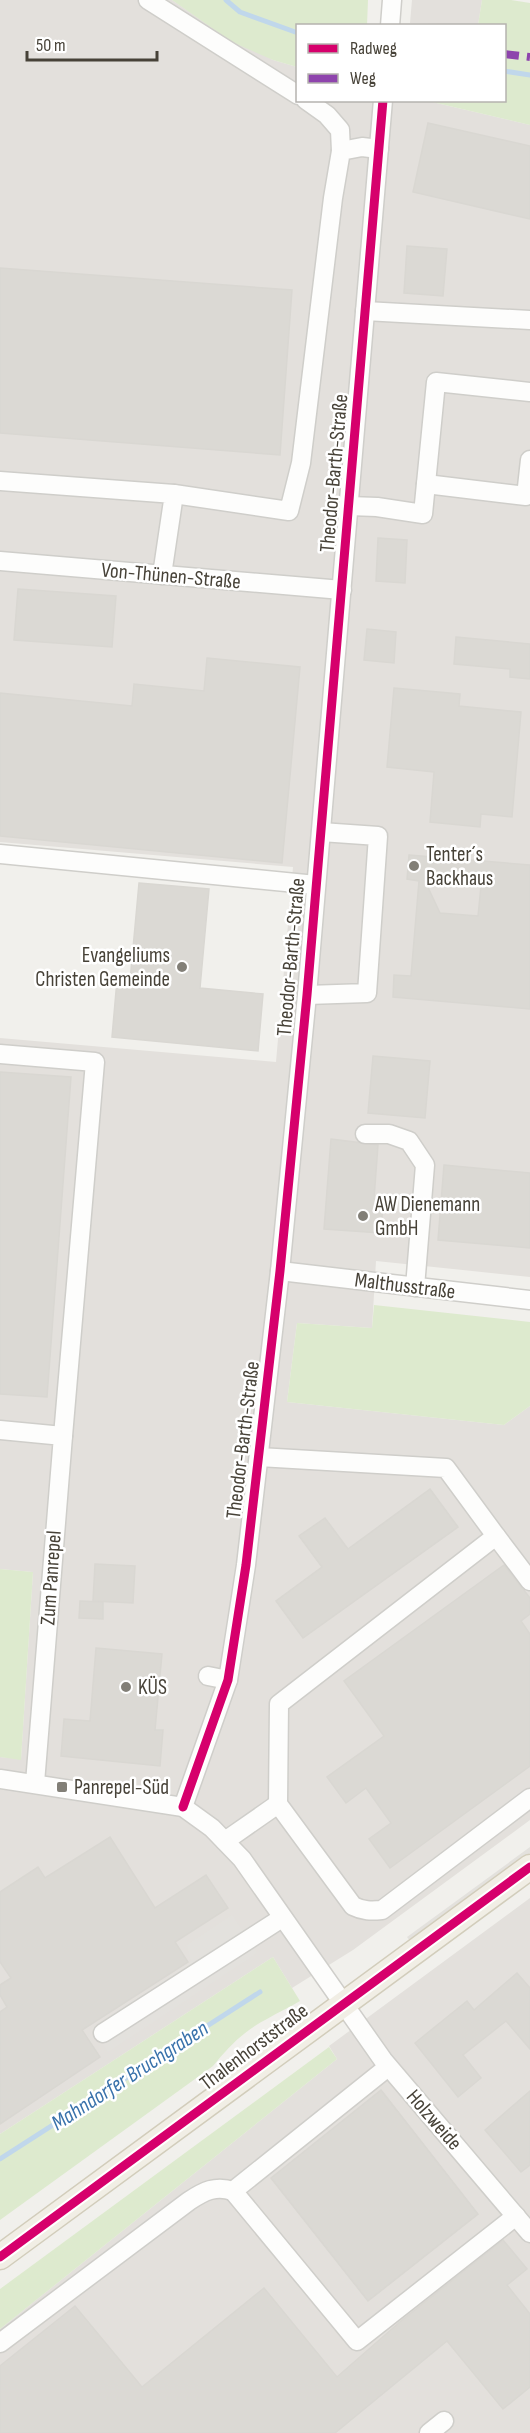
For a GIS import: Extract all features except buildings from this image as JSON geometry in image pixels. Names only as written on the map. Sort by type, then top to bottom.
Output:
[{"type":"main road","name":"Thalenhorststraße","points":[[0,2257],[530,1867]]},
{"type":"street","points":[[148,0],[296,94]]},
{"type":"street","points":[[390,24],[392,0]]},
{"type":"street","points":[[0,481],[174,494],[289,511],[301,463],[333,198],[342,151],[340,130],[327,115],[309,102]]},
{"type":"street","name":"Theodor-Barth-Straße","points":[[183,1807],[228,1680],[246,1565],[259,1457],[307,995],[384,102]]},
{"type":"street","points":[[342,151],[362,147],[379,149]]},
{"type":"street","points":[[365,311],[530,320]]},
{"type":"street","points":[[349,506],[377,507],[423,514],[436,382],[530,392]]},
{"type":"street","points":[[426,484],[528,496],[530,460]]},
{"type":"street","points":[[162,575],[174,494]]},
{"type":"street","name":"Von-Thünen-Straße","points":[[0,561],[342,590]]},
{"type":"street","points":[[307,995],[367,993],[378,836],[321,832]]},
{"type":"street","points":[[0,854],[316,885]]},
{"type":"street","name":"Zum Panrepel","points":[[0,1054],[95,1062],[35,1784]]},
{"type":"street","points":[[365,1134],[389,1134],[409,1141],[425,1165],[416,1287]]},
{"type":"street","name":"Malthusstraße","points":[[280,1271],[530,1300]]},
{"type":"street","points":[[0,1430],[63,1436]]},
{"type":"street","points":[[259,1457],[446,1468],[530,1581]]},
{"type":"street","points":[[496,1536],[279,1704],[278,1804],[353,1906],[373,1911],[382,1910],[530,1798]]},
{"type":"street","points":[[208,1676],[228,1680]]},
{"type":"street","points":[[0,1779],[183,1807],[212,1827],[242,1859],[342,2004]]},
{"type":"street","points":[[225,1841],[278,1804]]},
{"type":"street","points":[[103,2033],[282,1918]]},
{"type":"street","name":"Holzweide","points":[[342,2004],[388,2067],[530,2234]]},
{"type":"street","points":[[233,2191],[388,2067]]},
{"type":"street","points":[[0,2343],[189,2201],[212,2188],[222,2187],[233,2191],[357,2341],[516,2216]]},
{"type":"street","points":[[429,2433],[444,2421]]},
{"type":"shaded area","points":[[0,0],[172,0],[200,19],[273,60],[296,67],[296,102],[432,102],[530,125],[530,1277],[376,1261],[372,1328],[297,1323],[287,1402],[504,1425],[530,1406],[530,1820],[353,1950],[292,1988],[273,1957],[0,2134],[0,1757],[21,1759],[33,1572],[0,1569],[0,1038],[276,1062],[293,867],[0,842]]},
{"type":"shaded area","points":[[412,0],[482,0],[478,24],[410,23]]},
{"type":"shaded area","points":[[530,1847],[530,1853],[410,1941],[407,1937]]},
{"type":"shaded area","points":[[530,1898],[530,2433],[0,2433],[0,2329],[337,2059],[329,2046]]},
{"type":"shaded area","points":[[232,1915],[257,1953],[108,2052],[92,2028],[191,1962],[187,1945]]},
{"type":"green space","points":[[172,0],[368,0],[367,24],[296,24],[296,67],[273,60],[232,42]]},
{"type":"green space","points":[[482,0],[511,0],[530,3],[530,125],[432,102],[506,102],[506,24],[478,24]]},
{"type":"green space","points":[[374,1305],[530,1322],[530,1406],[504,1425],[287,1402],[297,1323],[372,1328]]},
{"type":"green space","points":[[0,1569],[33,1572],[21,1760],[0,1757]]},
{"type":"green space","points":[[273,1957],[300,2001],[251,2028],[213,2066],[0,2220],[0,2134]]},
{"type":"green space","points":[[329,2047],[337,2059],[0,2329],[0,2289]]},
{"type":"waterway","points":[[226,0],[240,12],[296,32]]},
{"type":"waterway","points":[[506,71],[530,75]]},
{"type":"waterway","name":"Mahndorfer Bruchgraben","points":[[0,2159],[260,1992]]},
{"type":"marked path","points":[[506,54],[530,57]]},
{"type":"cycle path","points":[[183,1807],[228,1680],[246,1565],[280,1271],[307,995],[383,102]]},
{"type":"cycle path","points":[[0,2257],[530,1867]]},
{"type":"place","name":"Tenter´s Backhaus","points":[[414,866]]},
{"type":"place","name":"Evangeliums Christen Gemeinde","points":[[182,967]]},
{"type":"place","name":"AW Dienemann GmbH","points":[[363,1216]]},
{"type":"place","name":"KÜS","points":[[126,1687]]},
{"type":"place","name":"Panrepel-Süd","points":[[62,1787]]}]
